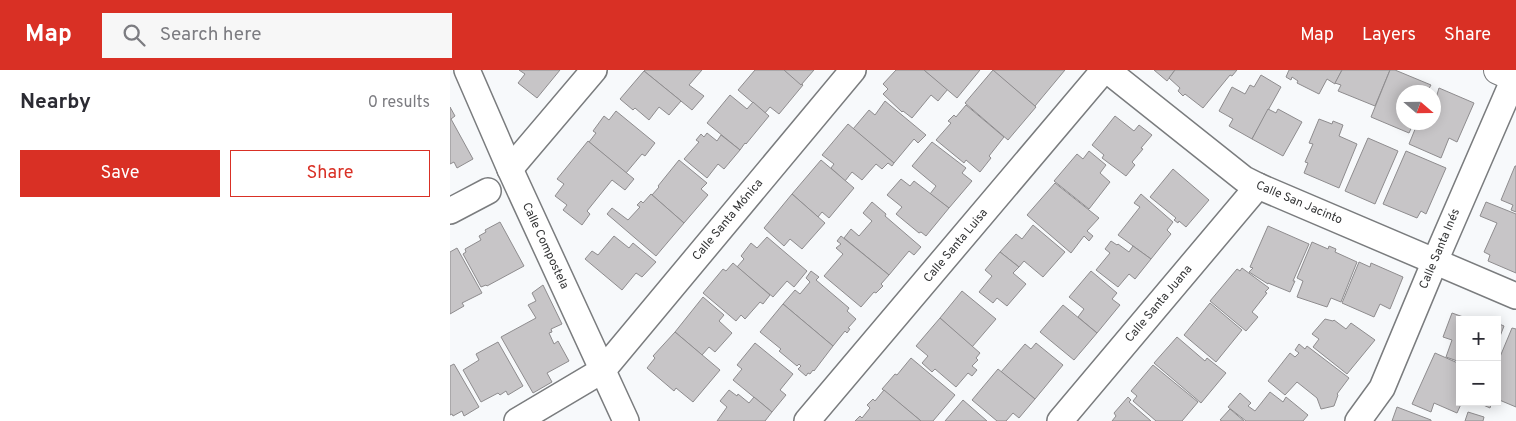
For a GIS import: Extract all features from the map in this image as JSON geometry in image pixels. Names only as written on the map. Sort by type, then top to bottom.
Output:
[{"type":"street","name":"Calle Compostela","points":[[467,70],[510,169],[626,421]]},
{"type":"street","points":[[510,169],[594,70]]},
{"type":"street","name":"Calle Santa Mónica","points":[[517,421],[603,370],[852,70]]},
{"type":"street","name":"Calle San Jacinto","points":[[1106,70],[1244,179],[1516,296]]},
{"type":"street","name":"Calle Santa Luisa","points":[[807,421],[1106,70]]},
{"type":"street","name":"Calle Santa Inés","points":[[1358,421],[1382,388],[1511,75]]},
{"type":"street","name":"Calle Santa Juana","points":[[1060,421],[1258,186]]},
{"type":"street","points":[[450,211],[488,191]]},
{"type":"building","points":[[519,70],[560,70],[537,98],[518,83],[525,74]]},
{"type":"building","points":[[645,70],[702,70],[689,85],[704,96],[692,110]]},
{"type":"building","points":[[755,70],[784,70],[803,85],[779,114],[770,107],[765,113],[738,90]]},
{"type":"building","points":[[784,70],[814,70],[801,85]]},
{"type":"building","points":[[896,70],[924,70],[948,89],[938,101],[931,95],[912,118],[902,112],[883,94],[888,89],[883,84]]},
{"type":"building","points":[[924,70],[980,70],[957,98]]},
{"type":"building","points":[[992,70],[1065,70],[1035,106]]},
{"type":"building","points":[[993,70],[1036,107],[1008,140],[965,103]]},
{"type":"building","points":[[1154,70],[1175,70],[1167,81]]},
{"type":"building","points":[[1175,70],[1237,70],[1232,76],[1230,75],[1203,108],[1178,91],[1180,88],[1169,78]]},
{"type":"building","points":[[1289,70],[1342,70],[1335,84],[1327,79],[1319,94],[1297,83],[1298,81],[1292,77],[1291,80],[1286,77]]},
{"type":"building","points":[[1342,70],[1390,70],[1375,106],[1338,91],[1341,85],[1335,83]]},
{"type":"building","points":[[1390,70],[1395,70],[1431,85],[1396,85],[1396,128],[1371,117]]},
{"type":"building","points":[[644,71],[681,101],[669,115],[659,107],[649,120],[635,108],[633,110],[620,99]]},
{"type":"building","points":[[1261,75],[1281,87],[1252,139],[1229,126],[1233,119],[1219,111],[1232,87],[1245,94],[1250,85],[1254,87]]},
{"type":"building","points":[[1441,89],[1474,103],[1457,142],[1449,138],[1441,158],[1409,144],[1415,130],[1441,130]]},
{"type":"building","points":[[730,95],[747,109],[753,102],[769,116],[740,150],[707,123]]},
{"type":"building","points":[[885,101],[926,135],[918,143],[914,139],[894,163],[853,129],[869,110],[875,115]]},
{"type":"building","points":[[966,105],[1004,137],[989,156],[991,158],[980,172],[966,160],[964,163],[936,140],[951,123],[948,121],[954,115],[956,117]]},
{"type":"building","points":[[450,107],[455,116],[451,119],[473,159],[457,168],[454,162],[450,164]]},
{"type":"building","points":[[1268,109],[1276,113],[1278,109],[1302,122],[1283,156],[1252,139]]},
{"type":"building","points":[[616,111],[655,143],[645,156],[642,154],[626,173],[589,142],[596,133],[593,131],[604,116],[609,120]]},
{"type":"building","points":[[1115,116],[1134,131],[1139,125],[1152,135],[1132,162],[1135,165],[1126,176],[1102,158],[1104,155],[1092,145]]},
{"type":"building","points":[[1319,119],[1332,124],[1333,121],[1343,125],[1339,136],[1357,144],[1339,188],[1304,173],[1308,163],[1305,162],[1313,144],[1309,143]]},
{"type":"building","points":[[848,124],[894,163],[892,166],[888,163],[882,169],[876,164],[862,180],[852,172],[845,181],[831,168],[834,164],[822,155]]},
{"type":"building","points":[[707,133],[717,141],[721,135],[740,150],[724,169],[718,164],[707,178],[684,159],[699,142],[696,140],[701,134],[704,137]]},
{"type":"building","points":[[1368,138],[1398,151],[1375,204],[1345,191]]},
{"type":"building","points":[[588,141],[634,179],[625,190],[612,180],[587,211],[590,214],[582,225],[563,210],[567,205],[555,196],[564,184],[557,179]]},
{"type":"building","points":[[932,142],[966,168],[962,173],[972,181],[949,208],[930,194],[936,186],[912,166]]},
{"type":"building","points":[[1089,151],[1106,165],[1100,173],[1110,182],[1089,209],[1054,181],[1077,154],[1083,159]]},
{"type":"building","points":[[1406,151],[1446,168],[1426,214],[1421,211],[1417,218],[1383,204]]},
{"type":"building","points":[[679,160],[707,183],[701,189],[708,195],[684,223],[652,195]]},
{"type":"building","points":[[821,160],[854,188],[829,218],[822,212],[818,217],[792,194]]},
{"type":"building","points":[[1515,166],[1516,212],[1511,210],[1513,205],[1501,200]]},
{"type":"building","points":[[1173,169],[1209,200],[1186,227],[1179,221],[1178,223],[1174,220],[1176,218],[1150,197]]},
{"type":"building","points":[[901,179],[910,186],[914,181],[949,208],[926,236],[921,232],[919,233],[896,214],[902,207],[887,195]]},
{"type":"building","points":[[1055,183],[1099,218],[1087,231],[1093,236],[1089,241],[1084,236],[1071,253],[1027,215]]},
{"type":"building","points":[[651,194],[684,223],[656,256],[607,214],[612,208],[628,220],[640,207],[637,205],[641,201],[643,203]]},
{"type":"building","points":[[792,194],[825,223],[802,249],[790,239],[784,246],[764,228]]},
{"type":"building","points":[[1141,194],[1173,222],[1167,230],[1171,234],[1151,259],[1118,235],[1140,207],[1134,203]]},
{"type":"building","points":[[872,202],[886,214],[885,216],[921,247],[914,255],[909,251],[889,275],[844,238],[851,229],[859,236],[872,221],[863,213]]},
{"type":"building","points":[[1486,202],[1516,214],[1516,273],[1488,261],[1490,255],[1484,252],[1497,223],[1480,216]]},
{"type":"building","points":[[500,222],[524,266],[487,286],[481,287],[463,254],[466,252],[465,249],[481,240],[479,236],[486,232],[485,230]]},
{"type":"building","points":[[1033,225],[1065,252],[1043,277],[1024,261],[1019,267],[1000,252],[1016,234],[1022,239]]},
{"type":"building","points":[[1268,226],[1309,244],[1290,292],[1268,284],[1249,272],[1253,268],[1250,267]]},
{"type":"building","points":[[614,236],[629,248],[633,243],[656,262],[642,277],[636,273],[622,290],[585,259],[592,251],[598,255]]},
{"type":"building","points":[[841,236],[889,275],[881,284],[883,286],[876,293],[874,292],[861,307],[824,276],[843,254],[836,248],[841,244],[837,241]]},
{"type":"building","points":[[767,237],[807,271],[794,287],[787,281],[773,297],[737,267],[744,259],[741,256],[751,243],[757,248]]},
{"type":"building","points":[[1111,241],[1129,252],[1133,246],[1151,259],[1135,279],[1129,274],[1118,287],[1096,270],[1110,253],[1105,249]]},
{"type":"building","points":[[1312,242],[1328,249],[1329,246],[1336,249],[1335,252],[1357,262],[1341,302],[1331,298],[1327,307],[1297,297],[1303,281],[1297,278]]},
{"type":"building","points":[[457,248],[482,293],[462,303],[464,306],[450,314],[450,252]]},
{"type":"building","points":[[1000,252],[1019,267],[1013,273],[1026,284],[1007,306],[997,298],[993,303],[979,292],[992,276],[985,270]]},
{"type":"building","points":[[1359,262],[1370,267],[1371,263],[1403,277],[1390,309],[1380,304],[1374,317],[1342,303]]},
{"type":"building","points":[[733,263],[770,295],[763,304],[760,302],[745,319],[741,315],[736,321],[703,293],[723,269],[726,271]]},
{"type":"building","points":[[1242,268],[1269,288],[1252,312],[1258,317],[1246,331],[1210,301],[1237,269],[1240,271]]},
{"type":"building","points":[[811,271],[819,277],[816,280],[849,308],[847,311],[856,319],[848,328],[850,329],[847,333],[845,331],[833,346],[783,304],[795,290],[800,294],[810,282],[806,278]]},
{"type":"building","points":[[1091,271],[1117,293],[1112,299],[1120,305],[1097,333],[1078,317],[1084,309],[1069,297]]},
{"type":"building","points":[[543,285],[562,324],[551,329],[552,332],[549,333],[554,344],[558,341],[569,361],[547,373],[552,382],[533,393],[501,337],[536,318],[528,305],[536,301],[532,293]]},
{"type":"building","points":[[962,291],[996,319],[972,347],[940,318]]},
{"type":"building","points":[[703,297],[724,315],[719,321],[732,333],[715,352],[709,347],[702,355],[675,332]]},
{"type":"building","points":[[1210,303],[1242,330],[1216,362],[1184,335]]},
{"type":"building","points":[[783,304],[833,346],[814,371],[806,376],[798,369],[801,366],[799,364],[797,366],[779,351],[781,349],[760,332]]},
{"type":"building","points":[[1063,305],[1097,333],[1074,360],[1040,332]]},
{"type":"building","points":[[1452,313],[1460,316],[1456,316],[1456,361],[1446,357],[1452,340],[1443,337]]},
{"type":"building","points":[[940,318],[980,353],[976,358],[978,360],[972,366],[977,370],[972,376],[968,373],[956,387],[935,369],[932,372],[922,363],[928,356],[916,346]]},
{"type":"building","points":[[1325,319],[1334,320],[1346,329],[1351,323],[1375,340],[1347,374],[1313,347],[1319,339],[1312,334]]},
{"type":"building","points":[[1512,328],[1516,329],[1516,407],[1501,401],[1501,354]]},
{"type":"building","points":[[675,332],[720,370],[693,402],[676,388],[674,391],[647,368],[655,358],[653,356]]},
{"type":"building","points":[[1177,337],[1205,361],[1207,358],[1226,373],[1201,403],[1154,363]]},
{"type":"building","points":[[498,342],[523,386],[508,395],[506,391],[500,395],[498,393],[481,402],[463,370],[479,360],[476,354]]},
{"type":"building","points":[[755,343],[793,374],[780,390],[786,395],[772,412],[733,380],[742,369],[737,365]]},
{"type":"building","points":[[1036,343],[1063,365],[1035,399],[1001,372],[1025,344],[1031,349]]},
{"type":"building","points":[[1299,344],[1305,349],[1307,346],[1349,378],[1337,394],[1334,406],[1321,409],[1317,398],[1297,382],[1285,395],[1268,381],[1290,353],[1295,357],[1299,353],[1295,350]]},
{"type":"building","points":[[1435,353],[1456,362],[1456,406],[1460,406],[1457,413],[1434,403],[1431,412],[1412,404]]},
{"type":"building","points":[[911,358],[955,395],[933,421],[921,421],[882,389]]},
{"type":"building","points":[[454,364],[479,407],[464,416],[462,411],[453,416],[452,414],[450,415],[450,366]]},
{"type":"building","points":[[1153,365],[1198,402],[1182,421],[1156,421],[1133,401],[1137,396],[1131,391]]},
{"type":"building","points":[[998,369],[1035,399],[1019,418],[1013,413],[1006,421],[997,421],[972,400]]},
{"type":"building","points":[[729,390],[737,396],[738,394],[749,403],[754,397],[772,412],[765,421],[717,421],[727,407],[720,401]]},
{"type":"building","points":[[884,390],[921,421],[855,421],[860,416],[862,418],[870,408],[867,405],[873,399],[875,401]]},
{"type":"building","points":[[1270,392],[1283,402],[1286,397],[1308,415],[1303,421],[1246,421],[1228,407],[1240,393],[1251,403],[1248,406],[1255,411]]},
{"type":"building","points":[[1128,397],[1131,400],[1129,402],[1151,421],[1112,421],[1116,416],[1114,413]]},
{"type":"building","points":[[963,400],[987,421],[945,421]]},
{"type":"building","points":[[1397,407],[1431,420],[1431,421],[1392,421]]},
{"type":"building","points":[[1230,409],[1244,421],[1220,420]]},
{"type":"building","points":[[1468,412],[1484,417],[1483,421],[1465,421]]}]
